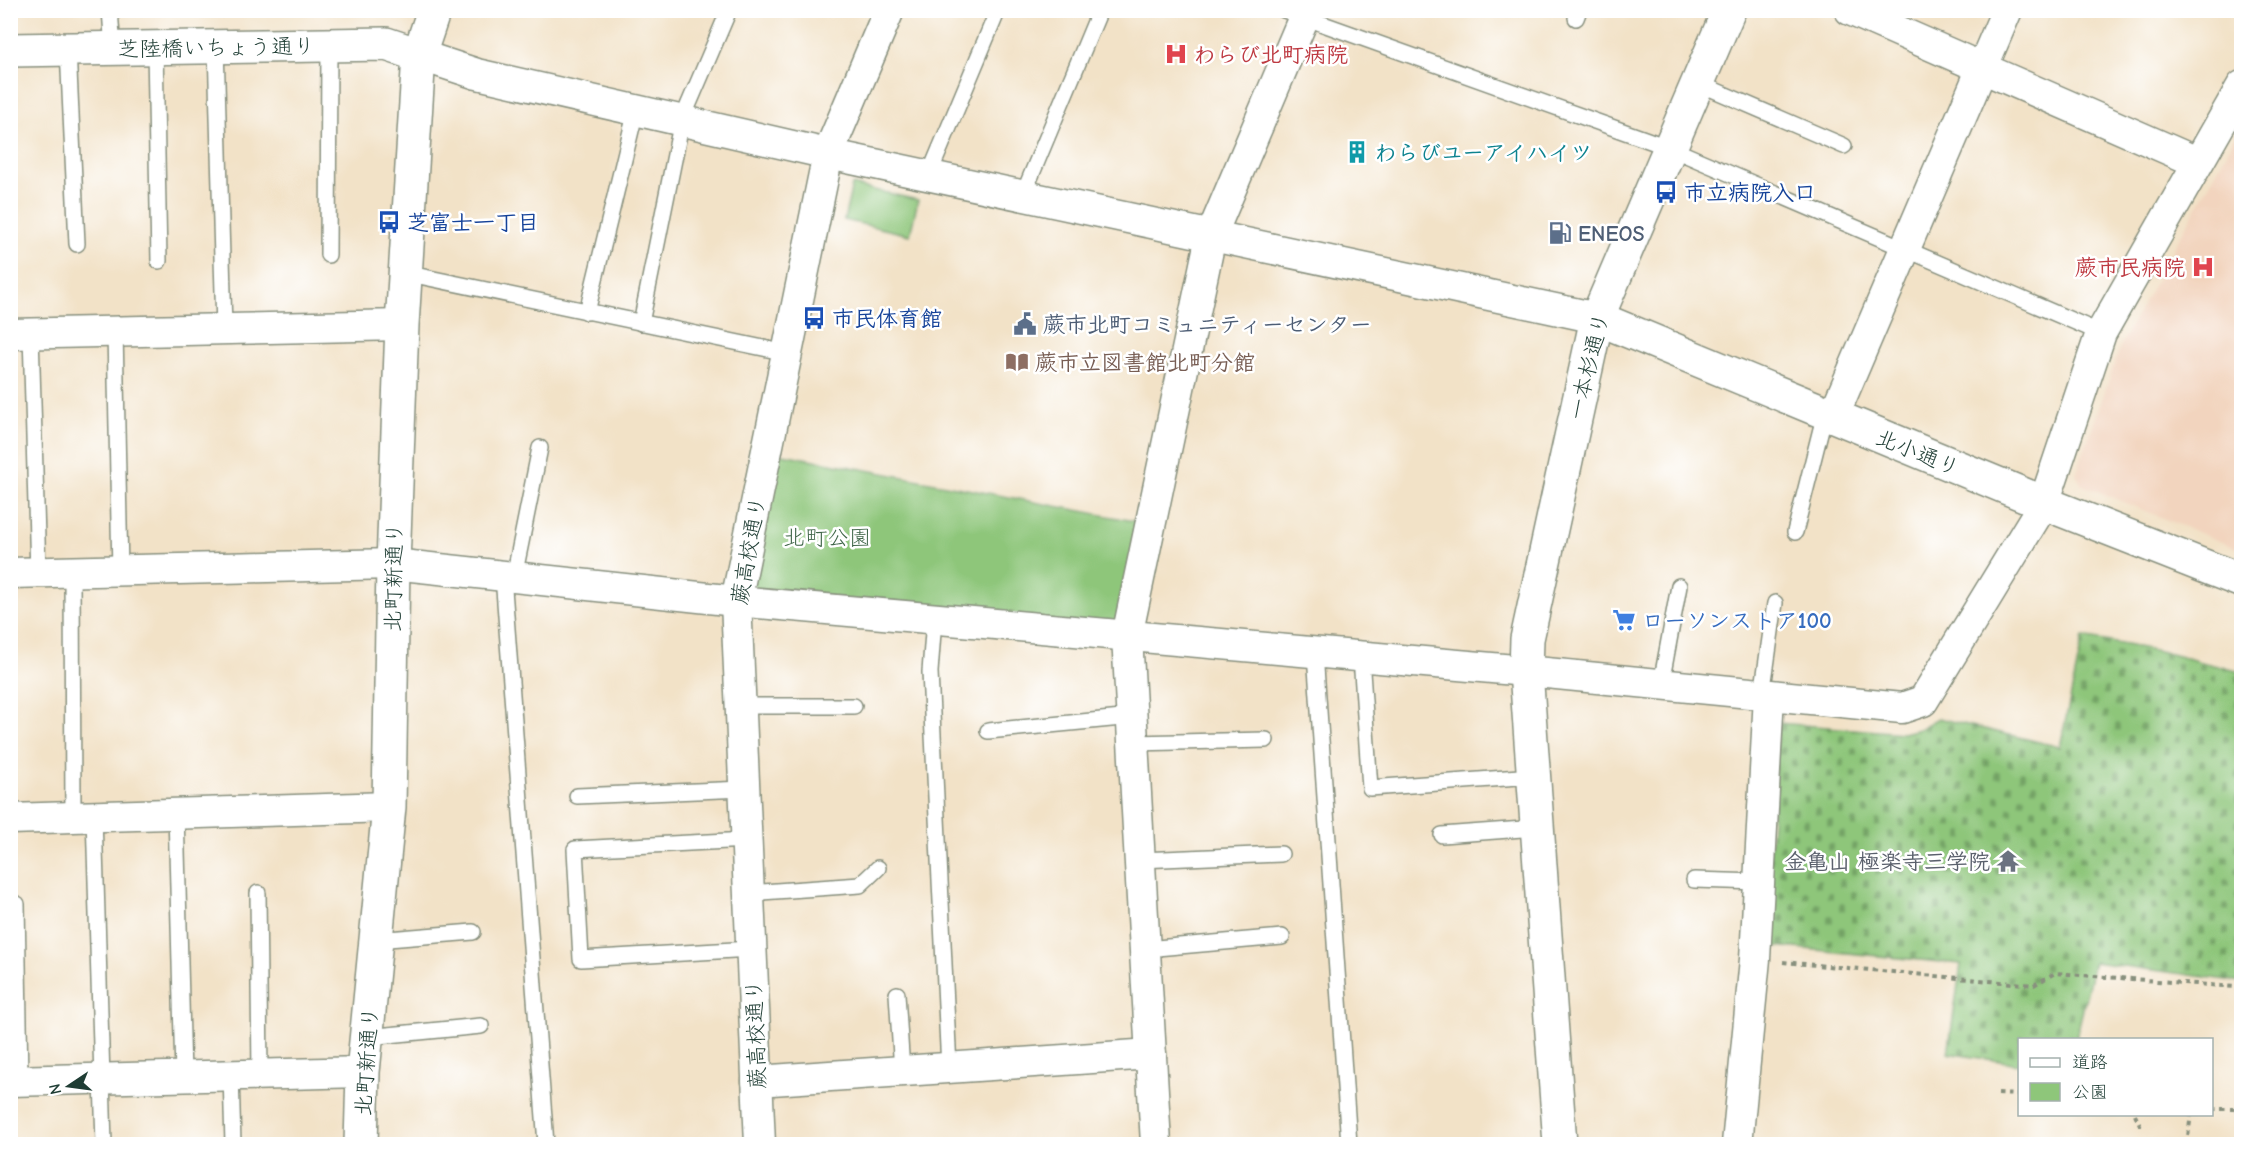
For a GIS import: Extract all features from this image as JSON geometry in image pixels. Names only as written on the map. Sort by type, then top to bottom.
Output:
[{"type":"street","name":"北町新通り","points":[[361,1144],[363,1072],[389,807],[393,564],[402,325],[419,55],[434,10]]},
{"type":"street","name":"蕨高校通り","points":[[760,1144],[736,601],[828,154],[889,10]]},
{"type":"street","name":"一本杉通り","points":[[1560,1144],[1526,671],[1527,639],[1597,318],[1729,10]]},
{"type":"street","points":[[1850,10],[2198,162]]},
{"type":"street","points":[[1829,415],[1905,248],[2007,10]]},
{"type":"street","points":[[1156,1144],[1127,636],[1211,236],[1298,13]]},
{"type":"street","name":"芝陸橋いちょう通り","points":[[10,50],[386,44],[419,55]]},
{"type":"street","points":[[419,55],[477,74],[828,154],[1597,318]]},
{"type":"street","points":[[24,573],[393,564],[736,601],[1526,671],[1902,708],[1923,701],[2044,503],[2101,333],[2198,162],[2240,94]]},
{"type":"street","name":"北小通り","points":[[1597,318],[2044,503],[2241,581]]},
{"type":"street","points":[[21,334],[402,325]]},
{"type":"street","points":[[1737,1144],[1755,959],[1766,695]]},
{"type":"street","points":[[10,819],[389,807]]},
{"type":"street","points":[[757,1081],[1151,1054]]},
{"type":"street","points":[[15,1081],[363,1072]]},
{"type":"lane","points":[[110,10],[113,49]]},
{"type":"lane","points":[[641,323],[682,120],[729,10]]},
{"type":"lane","points":[[929,175],[998,10]]},
{"type":"lane","points":[[1023,195],[1100,10]]},
{"type":"lane","points":[[1298,13],[1670,148],[2101,333]]},
{"type":"lane","points":[[328,255],[329,45]]},
{"type":"lane","points":[[216,47],[224,328]]},
{"type":"lane","points":[[155,48],[159,261]]},
{"type":"lane","points":[[68,49],[77,244]]},
{"type":"lane","points":[[1698,83],[1844,146]]},
{"type":"lane","points":[[587,312],[636,110]]},
{"type":"lane","points":[[405,273],[787,353]]},
{"type":"lane","points":[[115,332],[120,571]]},
{"type":"lane","points":[[21,334],[24,573]]},
{"type":"lane","points":[[1795,532],[1829,415]]},
{"type":"lane","points":[[540,448],[508,576],[546,1144]]},
{"type":"lane","points":[[72,572],[104,1144]]},
{"type":"lane","points":[[1661,684],[1679,586]]},
{"type":"lane","points":[[1766,695],[1775,603]]},
{"type":"lane","points":[[934,619],[930,672],[949,1068]]},
{"type":"lane","points":[[1315,653],[1349,1144]]},
{"type":"lane","points":[[1361,657],[1370,788],[1533,776]]},
{"type":"lane","points":[[740,706],[854,706]]},
{"type":"lane","points":[[988,731],[1133,730],[1266,740]]},
{"type":"lane","points":[[577,796],[744,789]]},
{"type":"lane","points":[[176,813],[183,1075]]},
{"type":"lane","points":[[1442,836],[1537,828]]},
{"type":"lane","points":[[747,840],[575,849],[581,959],[751,949]]},
{"type":"lane","points":[[1140,860],[1281,854]]},
{"type":"lane","points":[[749,892],[860,885],[879,868]]},
{"type":"lane","points":[[1694,880],[1759,882]]},
{"type":"lane","points":[[233,1144],[246,1074],[258,893]]},
{"type":"lane","points":[[15,1081],[16,904]]},
{"type":"lane","points":[[376,940],[473,932]]},
{"type":"lane","points":[[1145,949],[1282,937]]},
{"type":"lane","points":[[897,994],[902,1071]]},
{"type":"lane","points":[[367,1037],[481,1026]]},
{"type":"path","points":[[1755,959],[2034,985],[2055,973],[2235,987],[2241,990]]},
{"type":"path","points":[[1998,1094],[2018,1095]]},
{"type":"path","points":[[2213,1109],[2241,1109]]},
{"type":"path","points":[[2136,1116],[2142,1129]]},
{"type":"path","points":[[2187,1144],[2191,1116]]},
{"type":"shaded area","name":"蕨市民病院","points":[[2241,127],[2242,550],[2082,485],[2076,474],[2122,342]]},
{"type":"green space","points":[[852,185],[918,200],[910,235],[844,220]]},
{"type":"green space","name":"北町公園","points":[[767,451],[1150,524],[1127,636],[736,601]]},
{"type":"green space","name":"金亀山 極楽寺三学院","points":[[2083,637],[2159,651],[2241,672],[2241,982],[2094,962],[2076,1038],[2018,1038],[2018,1064],[1948,1053],[1961,964],[1764,945],[1778,723],[1903,733],[1919,729],[1938,718],[2060,747]]},
{"type":"place","name":"わらび北町病院","points":[[1176,54]]},
{"type":"place","name":"わらびユーアイハイツ","points":[[1357,152]]},
{"type":"place","name":"市立病院入口","points":[[1666,192]]},
{"type":"place","name":"芝富士一丁目","points":[[389,222]]},
{"type":"place","name":"ENEOS","points":[[1560,233]]},
{"type":"place","name":"蕨市民病院","points":[[2203,267]]},
{"type":"place","name":"市民体育館","points":[[814,318]]},
{"type":"place","name":"蕨市北町コミュニティーセンター","points":[[1025,324]]},
{"type":"place","name":"蕨市立図書館北町分館","points":[[1017,362]]},
{"type":"place","name":"ローソンストア100","points":[[1624,620]]},
{"type":"place","name":"金亀山 極楽寺三学院","points":[[2008,861]]}]
